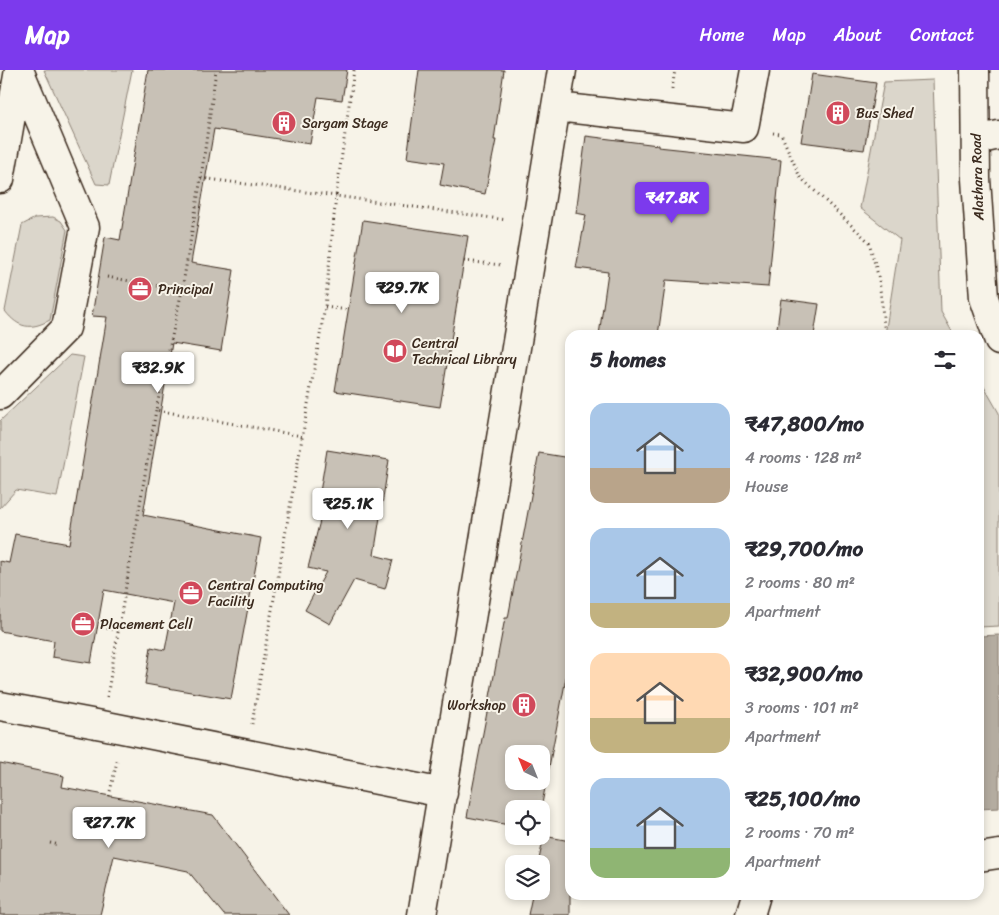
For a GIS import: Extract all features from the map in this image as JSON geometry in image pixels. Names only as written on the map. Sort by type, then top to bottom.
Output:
[{"type":"street","points":[[0,179],[19,70]]},
{"type":"street","points":[[0,395],[66,328],[84,227],[19,70]]},
{"type":"street","points":[[422,915],[562,70]]},
{"type":"street","points":[[557,106],[744,128],[755,70]]},
{"type":"street","name":"Alathara Road","points":[[974,70],[987,138],[976,179],[984,298],[993,305],[999,341]]},
{"type":"street","points":[[0,706],[443,793]]},
{"type":"street","points":[[984,856],[999,854]]},
{"type":"street","points":[[750,915],[754,900]]},
{"type":"path","points":[[109,796],[118,630],[156,410],[182,290],[201,178],[216,70]]},
{"type":"path","points":[[247,754],[325,308],[336,196],[354,70]]},
{"type":"path","points":[[744,128],[781,134],[800,177],[869,242],[879,279],[885,330]]},
{"type":"path","points":[[201,178],[478,216]]},
{"type":"path","points":[[76,271],[182,290]]},
{"type":"path","points":[[325,308],[348,310]]},
{"type":"path","points":[[156,410],[302,436]]},
{"type":"path","points":[[97,627],[118,630]]},
{"type":"path","points":[[50,843],[59,845]]},
{"type":"shaded area","points":[[44,70],[132,70],[109,185],[96,184]]},
{"type":"shaded area","points":[[933,80],[941,312],[951,330],[886,330],[900,240],[860,208],[884,82]]},
{"type":"shaded area","points":[[53,217],[61,221],[67,230],[50,320],[37,325],[26,326],[15,321],[5,311],[22,225],[35,218]]},
{"type":"shaded area","points":[[70,355],[84,357],[57,497],[16,490],[0,508],[0,421]]},
{"type":"shaded area","points":[[984,387],[999,413],[999,626],[984,627]]},
{"type":"shaded area","points":[[999,635],[999,808],[984,809],[984,636]]},
{"type":"building","points":[[148,70],[347,70],[342,100],[318,97],[310,144],[214,129],[191,263],[234,270],[221,351],[172,343],[143,515],[261,538],[231,699],[145,684],[151,647],[165,650],[174,603],[104,590],[91,663],[52,657],[54,641],[0,631],[0,561],[9,563],[15,534],[69,544],[107,317],[92,316],[105,237],[120,240]]},
{"type":"building","points":[[419,70],[504,70],[494,140],[496,140],[485,194],[440,185],[444,163],[407,158]]},
{"type":"building","name":"Bus Shed","points":[[812,74],[876,83],[864,150],[801,142]]},
{"type":"building","points":[[586,136],[658,145],[658,147],[781,160],[768,287],[666,280],[659,330],[600,330],[608,272],[576,268],[586,215],[576,213]]},
{"type":"building","name":"Central Technical Library","points":[[363,220],[468,236],[440,407],[335,391]]},
{"type":"building","points":[[781,299],[819,304],[815,330],[777,330]]},
{"type":"building","points":[[327,450],[389,460],[374,555],[393,560],[385,589],[354,580],[330,624],[305,610],[326,572],[308,568],[324,505],[318,504]]},
{"type":"building","name":"Workshop","points":[[539,453],[565,457],[565,683],[550,762],[550,745],[505,745],[505,790],[545,790],[543,800],[505,800],[505,824],[467,817],[505,618],[508,618]]},
{"type":"building","points":[[0,763],[64,776],[62,787],[213,815],[289,915],[224,915],[188,871],[114,856],[100,915],[0,915]]},
{"type":"building","points":[[550,837],[565,840],[565,900],[570,900],[570,915],[528,915],[531,900],[550,900],[550,855],[540,855],[542,845],[550,845]]},
{"type":"place","name":"Bus Shed","points":[[838,113]]},
{"type":"place","name":"Sargam Stage","points":[[284,123]]},
{"type":"place","name":"Principal","points":[[140,289]]},
{"type":"place","name":"Central Technical Library","points":[[395,351]]},
{"type":"place","name":"Central Computing Facility","points":[[191,593]]},
{"type":"place","name":"Placement Cell","points":[[83,624]]},
{"type":"place","name":"Workshop","points":[[524,705]]}]
